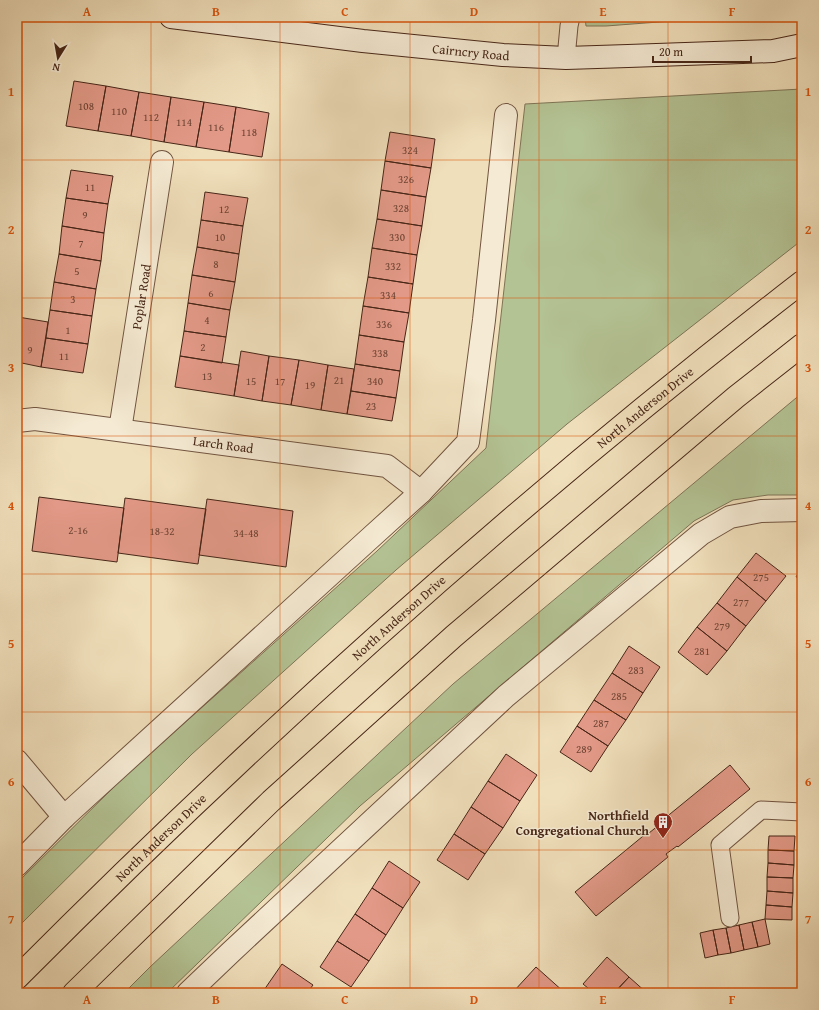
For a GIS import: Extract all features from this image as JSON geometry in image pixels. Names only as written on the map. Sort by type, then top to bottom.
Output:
[{"type":"main road","name":"North Anderson Drive","points":[[17,978],[204,794],[420,598],[645,406],[802,282]]},
{"type":"main road","points":[[74,993],[271,801],[449,641],[736,397],[802,345]]},
{"type":"street","name":"Cairncry Road","points":[[171,17],[463,52],[566,58],[773,51],[802,45]]},
{"type":"street","name":"Cairncry Road","points":[[773,51],[802,56]]},
{"type":"street","points":[[17,865],[64,817],[421,492],[468,442],[484,320],[506,115]]},
{"type":"street","name":"Poplar Road","points":[[120,430],[162,162]]},
{"type":"street","name":"Larch Road","points":[[17,421],[35,419],[387,466],[421,492]]},
{"type":"street","points":[[188,993],[230,952],[506,696],[702,534],[730,517],[761,511],[802,510]]},
{"type":"street","points":[[17,761],[64,817]]},
{"type":"lane","points":[[566,58],[571,17]]},
{"type":"lane","points":[[730,918],[720,845],[760,810],[802,812]]},
{"type":"green space","points":[[585,17],[724,17],[606,26],[586,26]]},
{"type":"green space","points":[[802,89],[802,240],[567,424],[396,570],[192,754],[17,928],[17,883],[123,778],[377,551],[486,448],[525,104]]},
{"type":"green space","points":[[802,393],[802,495],[768,495],[733,500],[694,521],[360,806],[167,993],[124,993],[453,684]]},
{"type":"building","points":[[74,81],[106,86],[98,131],[66,126]]},
{"type":"building","points":[[106,86],[139,92],[131,136],[98,131]]},
{"type":"building","points":[[139,92],[171,97],[164,142],[131,136]]},
{"type":"building","points":[[171,97],[204,102],[196,147],[164,142]]},
{"type":"building","points":[[204,102],[236,107],[229,152],[196,147]]},
{"type":"building","points":[[236,107],[269,113],[262,157],[229,152]]},
{"type":"building","points":[[390,132],[435,139],[431,168],[385,161]]},
{"type":"building","points":[[385,161],[431,168],[426,197],[381,190]]},
{"type":"building","points":[[71,170],[113,176],[108,204],[66,198]]},
{"type":"building","points":[[381,190],[426,197],[422,226],[377,219]]},
{"type":"building","points":[[205,192],[248,198],[243,226],[201,220]]},
{"type":"building","points":[[66,198],[108,204],[104,233],[62,226]]},
{"type":"building","points":[[377,219],[422,226],[417,255],[372,248]]},
{"type":"building","points":[[201,220],[243,226],[239,254],[197,247]]},
{"type":"building","points":[[62,226],[104,233],[101,261],[59,254]]},
{"type":"building","points":[[197,247],[239,254],[235,282],[192,275]]},
{"type":"building","points":[[372,248],[417,255],[413,284],[368,277]]},
{"type":"building","points":[[59,254],[101,261],[96,289],[54,282]]},
{"type":"building","points":[[192,275],[235,282],[230,310],[188,303]]},
{"type":"building","points":[[368,277],[413,284],[409,313],[363,306]]},
{"type":"building","points":[[54,282],[96,289],[92,316],[50,310]]},
{"type":"building","points":[[188,303],[230,310],[226,337],[184,331]]},
{"type":"building","points":[[363,306],[409,313],[404,342],[359,335]]},
{"type":"building","points":[[50,310],[92,316],[88,344],[46,338]]},
{"type":"building","points":[[18,317],[48,322],[41,367],[17,362]]},
{"type":"building","points":[[184,331],[226,337],[222,363],[180,356]]},
{"type":"building","points":[[359,335],[404,342],[400,371],[355,364]]},
{"type":"building","points":[[46,338],[88,344],[83,373],[41,367]]},
{"type":"building","points":[[241,351],[269,356],[262,401],[234,396]]},
{"type":"building","points":[[180,356],[239,365],[234,396],[175,387]]},
{"type":"building","points":[[269,356],[299,360],[291,405],[262,401]]},
{"type":"building","points":[[299,360],[328,365],[321,410],[291,405]]},
{"type":"building","points":[[355,364],[400,371],[396,398],[351,391]]},
{"type":"building","points":[[328,365],[354,369],[347,414],[321,410]]},
{"type":"building","points":[[351,391],[396,398],[392,421],[347,414]]},
{"type":"building","points":[[39,497],[124,508],[117,562],[32,551]]},
{"type":"building","points":[[125,498],[206,509],[198,564],[118,553]]},
{"type":"building","points":[[207,499],[293,511],[286,567],[199,555]]},
{"type":"building","points":[[17,500],[21,507],[21,533],[17,544]]},
{"type":"building","points":[[756,553],[786,576],[766,601],[737,577]]},
{"type":"building","points":[[802,573],[802,586],[796,576]]},
{"type":"building","points":[[737,577],[766,601],[746,626],[717,603]]},
{"type":"building","points":[[717,603],[746,626],[727,651],[697,627]]},
{"type":"building","points":[[697,627],[727,651],[707,675],[678,652]]},
{"type":"building","points":[[629,646],[660,667],[643,693],[612,673]]},
{"type":"building","points":[[612,673],[643,693],[626,720],[594,700]]},
{"type":"building","points":[[594,700],[626,720],[608,746],[577,726]]},
{"type":"building","points":[[577,726],[608,746],[591,772],[560,752]]},
{"type":"building","points":[[506,754],[537,775],[520,801],[488,781]]},
{"type":"building","name":"Northfield Congregational Church","points":[[730,765],[750,789],[678,847],[677,846],[666,854],[668,857],[596,916],[575,892],[648,832],[649,833],[659,825],[659,823]]},
{"type":"building","points":[[488,781],[520,801],[503,828],[471,807]]},
{"type":"building","points":[[471,807],[503,828],[485,854],[454,834]]},
{"type":"building","points":[[454,834],[485,854],[468,880],[437,860]]},
{"type":"building","points":[[769,836],[795,836],[794,851],[768,850]]},
{"type":"building","points":[[768,850],[794,851],[794,865],[768,863]]},
{"type":"building","points":[[389,861],[420,882],[403,908],[372,888]]},
{"type":"building","points":[[768,863],[794,865],[793,878],[767,877]]},
{"type":"building","points":[[767,877],[793,878],[793,893],[767,891]]},
{"type":"building","points":[[372,888],[403,908],[386,935],[355,914]]},
{"type":"building","points":[[767,891],[793,893],[792,907],[766,905]]},
{"type":"building","points":[[766,905],[792,907],[792,920],[765,919]]},
{"type":"building","points":[[355,914],[386,935],[369,961],[337,941]]},
{"type":"building","points":[[765,919],[770,944],[758,947],[752,922]]},
{"type":"building","points":[[752,922],[758,947],[744,950],[739,925]]},
{"type":"building","points":[[739,925],[744,950],[731,953],[726,928]]},
{"type":"building","points":[[726,928],[731,953],[718,955],[713,930]]},
{"type":"building","points":[[713,930],[718,955],[705,958],[700,933]]},
{"type":"building","points":[[337,941],[369,961],[351,987],[320,967]]},
{"type":"building","points":[[607,957],[629,977],[614,993],[594,993],[583,984]]},
{"type":"building","points":[[282,964],[313,985],[307,993],[268,993],[264,990]]},
{"type":"building","points":[[536,967],[564,992],[516,993],[514,991]]},
{"type":"building","points":[[629,977],[647,993],[614,993]]},
{"type":"place","name":"Northfield Congregational Church","points":[[663,839]]}]
